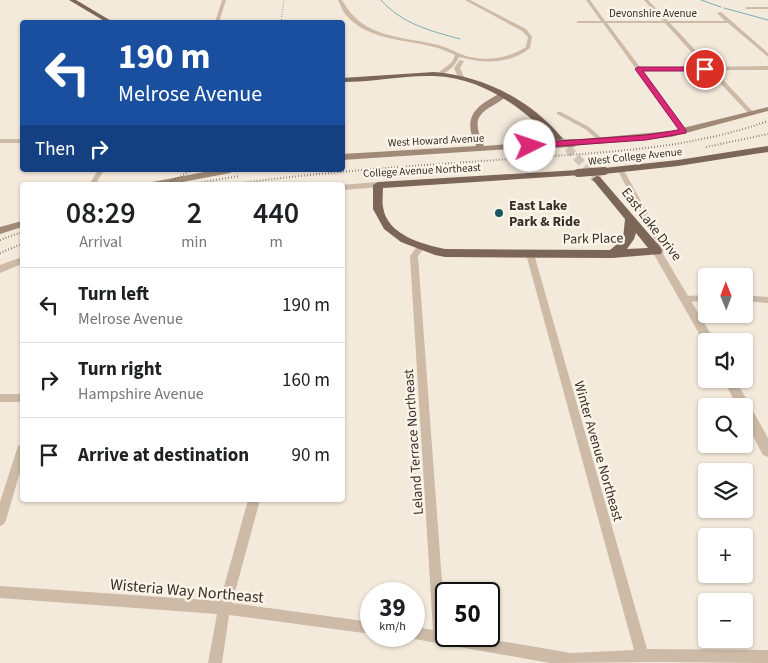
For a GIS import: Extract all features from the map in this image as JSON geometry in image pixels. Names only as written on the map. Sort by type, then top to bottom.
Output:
[{"type":"main road","points":[[72,0],[107,20]]},
{"type":"main road","points":[[345,80],[440,74],[461,77],[504,95],[534,116],[556,141]]},
{"type":"main road","points":[[481,148],[472,127],[475,115],[486,104],[504,95]]},
{"type":"main road","name":"West Howard Avenue","points":[[345,157],[556,141],[572,143],[602,141],[684,132],[768,109]]},
{"type":"main road","name":"West College Avenue","points":[[503,178],[620,170],[768,149]]},
{"type":"main road","points":[[165,182],[219,172]]},
{"type":"main road","name":"College Avenue Northeast","points":[[378,185],[503,178]]},
{"type":"main road","name":"East Lake Drive","points":[[598,180],[658,253]]},
{"type":"main road","name":"Park Place","points":[[378,185],[378,210],[386,223],[402,237],[421,247],[460,254],[658,253]]},
{"type":"main road","points":[[612,254],[629,242],[633,233],[630,217]]},
{"type":"main road","points":[[0,232],[20,225]]},
{"type":"street","points":[[218,20],[224,0]]},
{"type":"street","points":[[340,0],[348,14],[374,32],[391,38],[440,47],[469,58],[491,60],[510,57],[522,52],[530,42],[528,34],[517,25],[466,0]]},
{"type":"street","points":[[588,0],[684,132]]},
{"type":"street","points":[[646,0],[752,114]]},
{"type":"street","points":[[746,8],[768,8]]},
{"type":"street","points":[[719,13],[768,56]]},
{"type":"street","name":"Devonshire Avenue","points":[[578,22],[729,22]]},
{"type":"street","points":[[440,74],[454,63],[458,55]]},
{"type":"street","points":[[461,77],[457,65],[469,58]]},
{"type":"street","points":[[638,69],[768,68]]},
{"type":"street","points":[[559,112],[587,128],[602,141]]},
{"type":"street","points":[[0,141],[20,141]]},
{"type":"street","points":[[620,170],[660,242],[658,253]]},
{"type":"street","name":"College Avenue Northeast","points":[[345,187],[378,185]]},
{"type":"street","name":"Leland Terrace Northeast","points":[[421,247],[414,256],[436,582]]},
{"type":"street","name":"East Lake Drive","points":[[658,253],[705,333]]},
{"type":"street","name":"Winter Avenue Northeast","points":[[530,254],[642,656]]},
{"type":"street","points":[[0,269],[20,261]]},
{"type":"street","points":[[686,299],[698,298]]},
{"type":"street","points":[[753,299],[768,300]]},
{"type":"street","points":[[734,388],[768,451]]},
{"type":"street","points":[[0,398],[20,398]]},
{"type":"street","points":[[0,520],[20,455]]},
{"type":"street","points":[[216,663],[224,608],[253,502]]},
{"type":"street","name":"Wisteria Way Northeast","points":[[0,592],[224,608],[360,627]]},
{"type":"street","points":[[495,647],[571,661],[642,656],[766,659]]},
{"type":"waterway","points":[[381,0],[398,15],[418,26],[460,39]]},
{"type":"waterway","points":[[701,0],[721,7]]},
{"type":"waterway","points":[[724,8],[768,20]]},
{"type":"tunnel","points":[[559,139],[596,178]]},
{"type":"railway","points":[[281,20],[284,0]]},
{"type":"railway","points":[[345,172],[648,148],[708,138],[768,121]]},
{"type":"railway","points":[[706,147],[768,134]]},
{"type":"railway","points":[[170,182],[188,172]]},
{"type":"railway","points":[[249,182],[339,172]]},
{"type":"railway","points":[[204,182],[239,176]]},
{"type":"railway","points":[[0,240],[20,233]]},
{"type":"railway","points":[[0,253],[20,245]]},
{"type":"place","name":"East Lake Park & Ride","points":[[499,213]]},
{"type":"route","points":[[530,146],[646,137],[684,132],[638,69],[705,69]]}]
